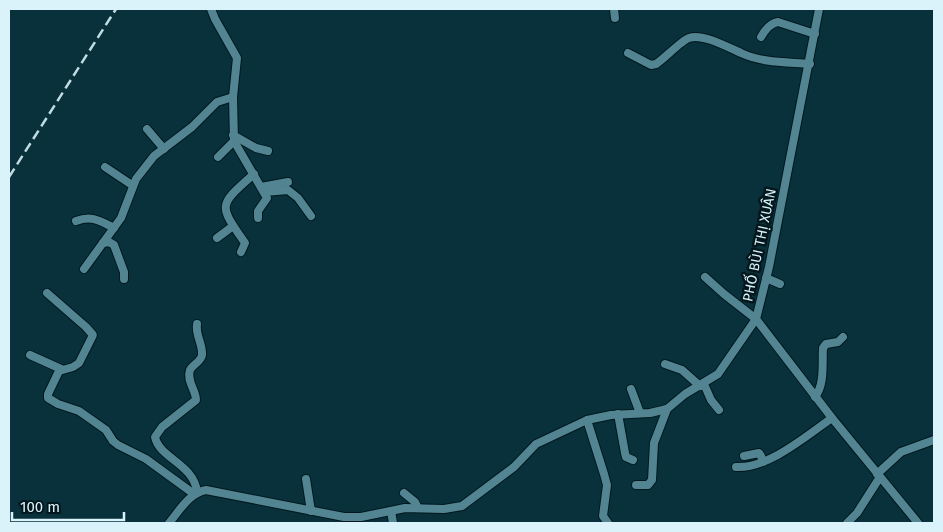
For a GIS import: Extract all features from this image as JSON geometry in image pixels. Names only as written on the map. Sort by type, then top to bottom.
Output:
[{"type":"street","points":[[211,9],[237,58],[233,97],[234,138],[267,199],[258,211],[258,218]]},
{"type":"street","points":[[614,9],[615,18]]},
{"type":"street","name":"PHỐ BÙI THỊ XUÂN","points":[[819,9],[810,64],[756,319],[832,418],[918,523]]},
{"type":"street","points":[[761,37],[774,22],[815,34]]},
{"type":"street","points":[[628,53],[651,65],[656,64],[686,40],[695,37],[727,46],[741,54],[763,60],[779,63],[810,64]]},
{"type":"street","points":[[84,269],[125,210],[132,185],[140,172],[164,149],[192,127],[217,102],[233,97]]},
{"type":"street","points":[[147,129],[164,149]]},
{"type":"street","points":[[234,138],[268,151]]},
{"type":"street","points":[[218,157],[234,138]]},
{"type":"street","points":[[105,167],[132,185]]},
{"type":"street","points":[[241,252],[246,243],[226,214],[225,204],[230,196],[254,174]]},
{"type":"street","points":[[263,189],[288,182]]},
{"type":"street","points":[[263,189],[288,190],[298,198],[311,216]]},
{"type":"street","points":[[76,221],[95,218],[114,228]]},
{"type":"street","points":[[217,238],[233,226]]},
{"type":"street","points":[[103,243],[109,242],[114,245],[124,272],[124,279]]},
{"type":"street","points":[[170,523],[196,493],[206,490],[352,520],[391,511],[418,508],[444,509],[462,506],[514,467],[536,444],[587,420],[618,414],[658,412],[667,409],[685,394],[718,374],[756,319],[705,277]]},
{"type":"street","points":[[766,278],[780,284]]},
{"type":"street","points":[[30,355],[61,369],[73,367],[79,363],[93,335],[47,293]]},
{"type":"street","points":[[196,493],[194,479],[161,448],[156,442],[155,437],[162,427],[196,400],[189,378],[190,371],[200,360],[202,354],[197,324]]},
{"type":"street","points":[[816,397],[822,381],[824,348],[826,344],[838,342],[843,337]]},
{"type":"street","points":[[666,364],[682,370],[702,385],[719,410]]},
{"type":"street","points":[[61,369],[48,394],[50,400],[79,411],[106,430],[112,441],[152,463],[196,493]]},
{"type":"street","points":[[632,389],[640,413]]},
{"type":"street","points":[[636,485],[648,485],[652,480],[654,443],[667,409]]},
{"type":"street","points":[[618,414],[626,457],[633,460]]},
{"type":"street","points":[[736,468],[745,468],[763,462],[832,418]]},
{"type":"street","points":[[587,420],[604,474],[606,485],[604,516],[608,523]]},
{"type":"street","points":[[848,523],[857,513],[878,475],[902,452],[934,440]]},
{"type":"street","points":[[744,456],[758,454],[762,456],[763,462]]},
{"type":"street","points":[[306,479],[310,511]]},
{"type":"street","points":[[404,492],[415,502],[418,508]]},
{"type":"street","points":[[391,511],[393,523]]},
{"type":"railway","points":[[9,177],[116,9]]}]
